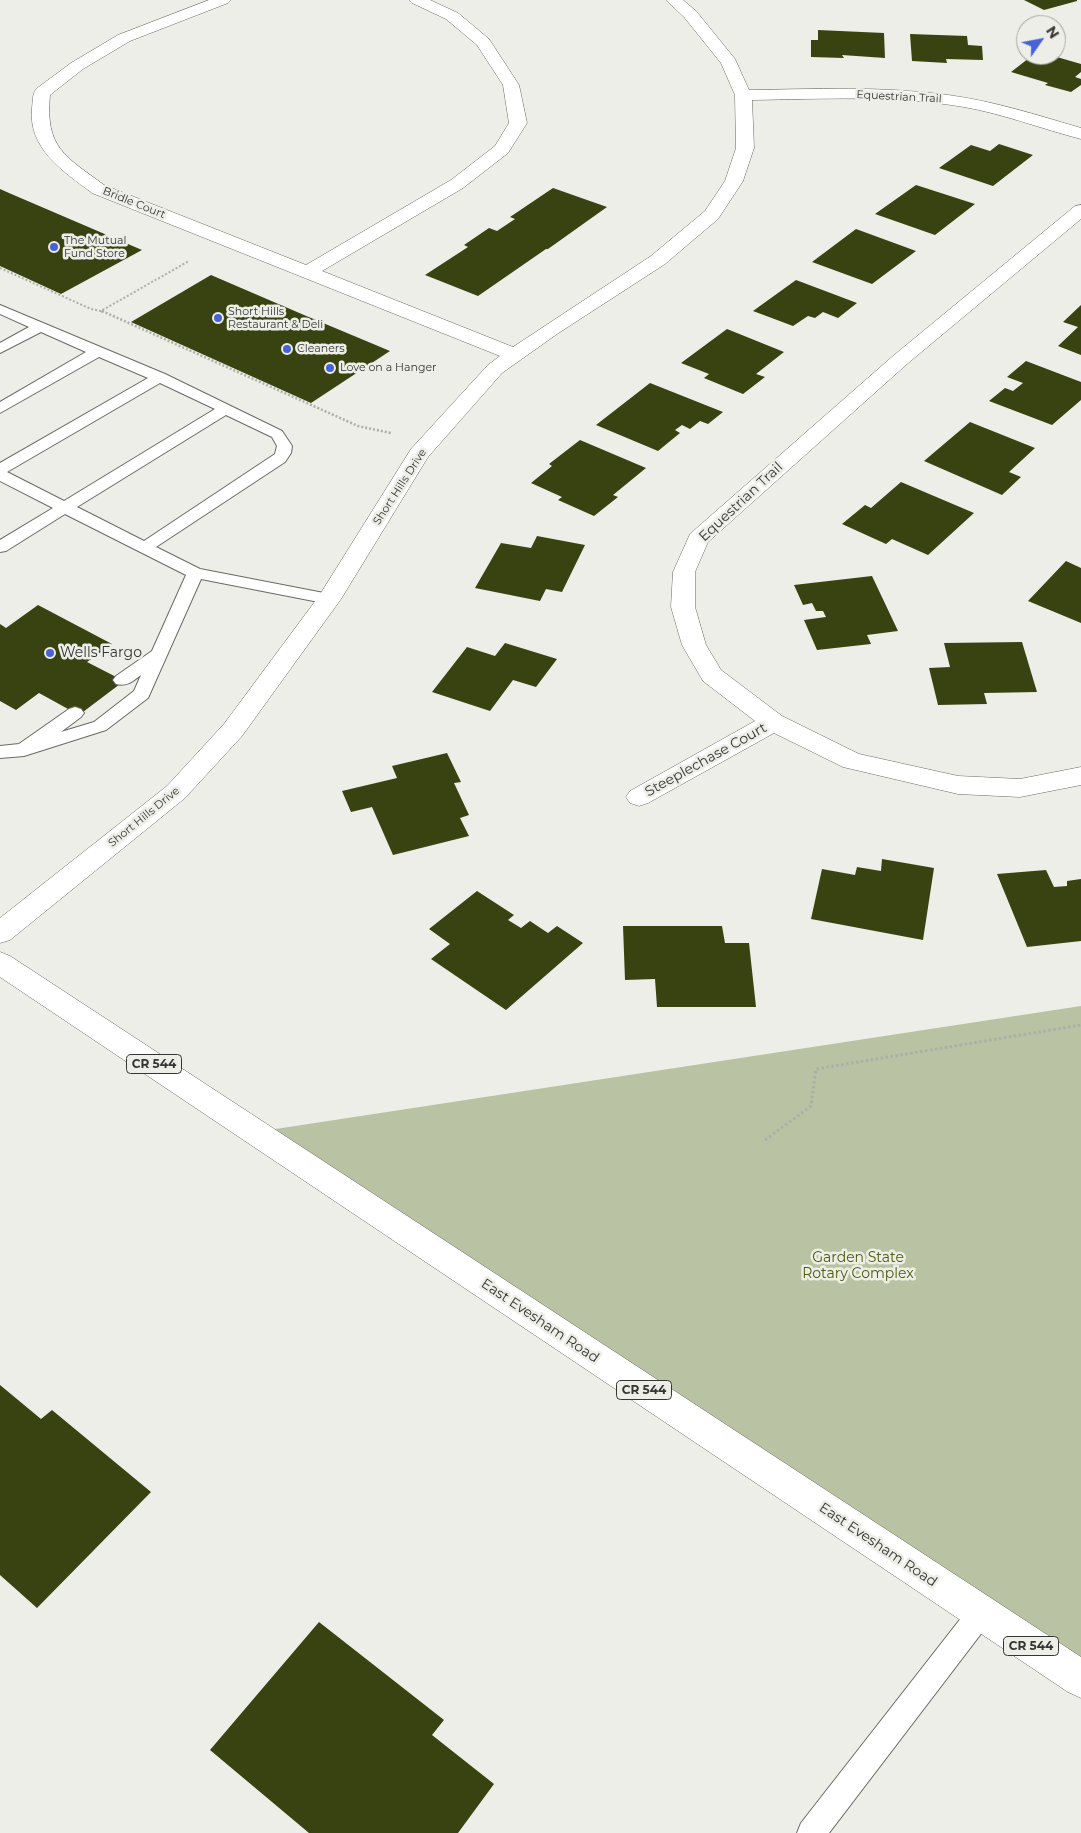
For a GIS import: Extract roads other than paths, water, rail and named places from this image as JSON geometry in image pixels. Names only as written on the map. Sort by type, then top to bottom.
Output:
[{"type":"street","name":"Bridle Court","points":[[223,0],[124,38],[78,66],[42,93],[39,113],[42,134],[53,154],[98,189],[515,355]]},
{"type":"street","points":[[306,272],[457,184],[502,149],[518,122],[511,84],[484,42],[452,16],[417,0]]},
{"type":"street","name":"Short Hills Drive","points":[[0,933],[176,792],[233,730],[329,599],[419,454],[495,369],[550,330],[658,260],[712,215],[734,181],[745,148],[743,95],[729,62],[690,14],[674,0]]},
{"type":"street","name":"Equestrian Trail","points":[[743,95],[902,95],[950,100],[1010,113],[1081,134]]},
{"type":"street","name":"Equestrian Trail","points":[[1081,210],[900,360],[698,539],[684,572],[683,607],[694,645],[712,675],[773,722],[852,761],[958,784],[1020,788],[1081,776]]},
{"type":"street","name":"Steeplechase Court","points":[[639,797],[773,722]]},
{"type":"street","name":"East Evesham Road","points":[[0,963],[1081,1679]]},
{"type":"lane","points":[[0,309],[160,377],[277,434],[283,440],[285,446],[284,453],[279,459],[145,547]]},
{"type":"lane","points":[[0,349],[40,327]]},
{"type":"lane","points":[[0,408],[98,351]]},
{"type":"lane","points":[[0,470],[160,377]]},
{"type":"lane","points":[[0,547],[226,409]]},
{"type":"lane","points":[[0,475],[195,573],[329,599]]},
{"type":"lane","points":[[0,752],[24,750],[100,726],[142,694],[195,573]]},
{"type":"lane","points":[[122,680],[159,654]]},
{"type":"lane","points":[[24,750],[76,713]]},
{"type":"lane","points":[[811,1833],[981,1613]]},
{"type":"place","name":"The Mutual Fund Store","points":[[54,247]]},
{"type":"place","name":"Short Hills Restaurant & Deli","points":[[218,318]]},
{"type":"place","name":"Cleaners","points":[[287,349]]},
{"type":"place","name":"Love on a Hanger","points":[[330,368]]},
{"type":"place","name":"Wells Fargo","points":[[50,653]]},
{"type":"park label","name":"Garden State Rotary Complex","points":[[858,1266]]}]
